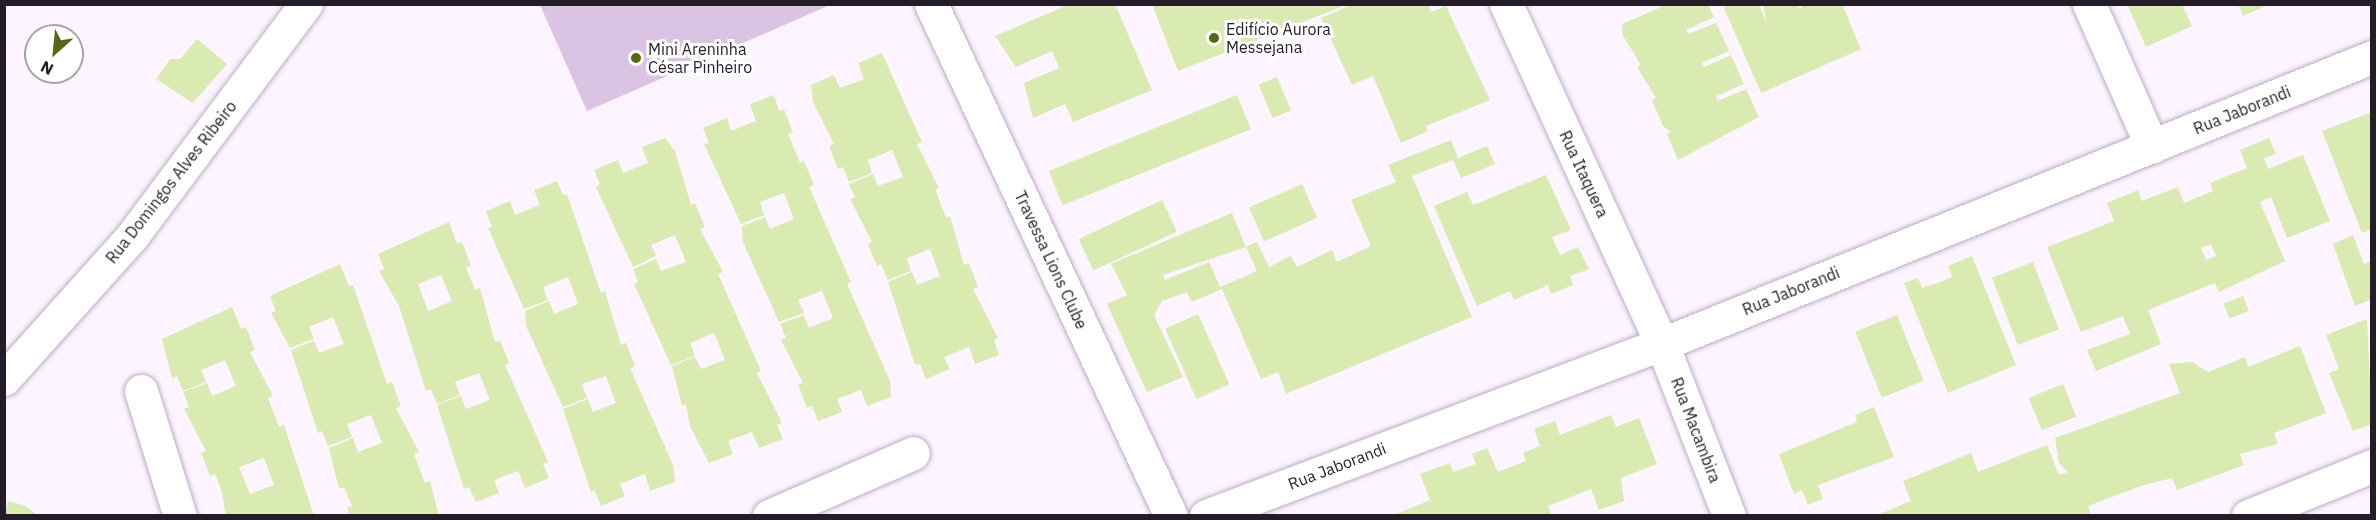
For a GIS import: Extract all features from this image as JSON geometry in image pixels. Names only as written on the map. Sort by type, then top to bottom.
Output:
[{"type":"street","name":"Rua Domingos Alves Ribeiro","points":[[4,380],[133,235],[306,4]]},
{"type":"street","name":"Travessa Lions Clube","points":[[931,4],[1171,516]]},
{"type":"street","name":"Rua Itaquera","points":[[1506,4],[1662,344]]},
{"type":"street","points":[[2089,4],[2152,147]]},
{"type":"street","name":"Rua Jaborandi","points":[[1206,516],[1662,344],[2372,57]]},
{"type":"street","name":"Rua Macambira","points":[[1662,344],[1729,516]]},
{"type":"street","points":[[141,391],[180,516]]},
{"type":"street","points":[[769,516],[913,453]]},
{"type":"street","points":[[2248,516],[2372,466]]},
{"type":"shaded area","name":"Mini Areninha César Pinheiro","points":[[540,5],[830,5],[587,111]]},
{"type":"building","points":[[1070,4],[1115,4],[1152,90],[1073,122],[1065,104],[1033,118],[1024,83],[1059,68],[1052,51],[1016,67],[995,36]]},
{"type":"building","name":"Edifício Aurora Messejana","points":[[1152,4],[1346,4],[1346,5],[1178,71]]},
{"type":"building","points":[[1353,4],[1428,4],[1431,12],[1446,6],[1490,100],[1426,126],[1428,131],[1401,143],[1373,76],[1352,85],[1321,18]]},
{"type":"building","points":[[1729,4],[1759,4],[1767,25],[1763,4],[1798,4],[1800,10],[1803,4],[1842,4],[1861,49],[1761,93],[1724,8]]},
{"type":"building","points":[[2127,4],[2182,4],[2192,26],[2146,47]]},
{"type":"building","points":[[2238,4],[2270,4],[2243,16]]},
{"type":"building","points":[[1666,5],[1708,5],[1714,17],[1686,30],[1688,34],[1716,23],[1729,51],[1702,63],[1704,67],[1731,55],[1744,84],[1716,96],[1718,101],[1746,89],[1759,117],[1678,160],[1667,134],[1671,132],[1663,126],[1652,100],[1656,98],[1637,67],[1641,65],[1623,36],[1622,24]]},
{"type":"building","points":[[197,39],[227,64],[193,103],[156,79],[170,59],[180,59]]},
{"type":"building","points":[[882,53],[922,142],[917,144],[939,188],[935,189],[946,218],[950,216],[964,265],[969,263],[978,287],[973,289],[998,338],[994,340],[999,355],[975,364],[969,347],[944,357],[950,369],[926,379],[920,364],[915,365],[888,282],[912,272],[917,285],[940,276],[930,249],[907,258],[911,271],[888,280],[881,264],[877,266],[868,244],[872,242],[850,199],[855,198],[849,184],[873,174],[878,186],[903,177],[892,150],[868,160],[872,173],[849,182],[843,167],[838,169],[829,146],[834,144],[813,102],[811,85],[834,75],[840,88],[864,79],[858,63]]},
{"type":"building","points":[[1277,77],[1291,110],[1273,118],[1259,85]]},
{"type":"building","points":[[774,95],[779,111],[784,109],[793,132],[788,134],[800,163],[804,161],[814,185],[809,187],[851,282],[847,284],[890,381],[891,397],[867,406],[861,390],[837,399],[842,412],[818,421],[812,406],[807,408],[798,384],[803,383],[781,340],[786,338],[780,324],[804,315],[809,328],[833,318],[822,291],[798,300],[804,313],[779,322],[743,242],[742,226],[765,217],[770,229],[794,219],[784,193],[760,202],[764,215],[741,224],[704,144],[709,143],[703,128],[727,118],[731,131],[756,121],[750,104]]},
{"type":"building","points":[[1237,95],[1251,129],[1063,205],[1049,171]]},
{"type":"building","points":[[2372,112],[2372,229],[2362,233],[2322,131]]},
{"type":"building","points":[[665,138],[675,151],[691,205],[695,203],[705,227],[700,229],[723,272],[718,274],[761,371],[757,373],[782,423],[777,425],[783,439],[759,448],[752,432],[728,441],[733,454],[709,463],[690,426],[686,404],[682,406],[672,366],[695,357],[701,369],[725,360],[714,333],[690,343],[695,356],[671,365],[634,284],[638,282],[633,269],[656,259],[661,271],[686,262],[675,235],[651,245],[656,256],[633,267],[596,187],[600,184],[594,170],[618,160],[623,173],[648,163],[642,147]]},
{"type":"building","points":[[2269,138],[2276,154],[2264,158],[2268,169],[2303,155],[2330,221],[2287,238],[2271,197],[2260,202],[2285,261],[2219,292],[2215,283],[2148,310],[2161,344],[2096,371],[2087,350],[2130,334],[2123,316],[2081,332],[2047,247],[2114,221],[2107,203],[2138,190],[2142,201],[2178,187],[2184,203],[2213,191],[2210,183],[2247,168],[2240,150]],"holes":[[[2211,244],[2216,256],[2206,260],[2201,248]]]},
{"type":"building","points":[[1451,140],[1458,158],[1487,146],[1495,164],[1461,178],[1453,160],[1412,176],[1472,317],[1286,394],[1278,372],[1261,379],[1222,289],[1192,302],[1187,292],[1162,301],[1154,315],[1183,377],[1147,392],[1107,304],[1127,295],[1111,264],[1232,213],[1246,247],[1257,242],[1269,267],[1291,256],[1297,267],[1332,250],[1337,262],[1371,246],[1351,200],[1396,182],[1388,165]],"holes":[[[1246,247],[1257,271],[1220,287],[1209,262],[1165,280],[1163,275]]]},
{"type":"building","points":[[1546,175],[1571,230],[1552,237],[1560,255],[1578,247],[1589,269],[1570,276],[1573,285],[1551,294],[1548,285],[1514,300],[1510,291],[1477,306],[1434,206],[1467,192],[1473,205]]},
{"type":"building","points":[[557,181],[563,195],[567,194],[601,293],[605,291],[621,345],[626,343],[635,366],[630,368],[673,465],[675,482],[650,491],[645,474],[620,484],[625,496],[601,506],[595,491],[591,492],[563,409],[588,399],[593,412],[616,403],[606,376],[582,384],[587,398],[563,407],[526,326],[525,311],[549,301],[554,314],[578,304],[568,277],[543,287],[548,300],[524,309],[488,228],[492,227],[486,211],[510,201],[515,215],[540,205],[534,190]]},
{"type":"building","points":[[1302,184],[1317,218],[1264,241],[1249,208]]},
{"type":"building","points":[[1162,200],[1177,232],[1093,271],[1079,239]]},
{"type":"building","points":[[449,222],[457,244],[462,242],[471,266],[466,268],[475,290],[480,288],[495,342],[500,340],[509,363],[505,365],[548,462],[543,464],[549,478],[525,488],[518,471],[494,480],[499,493],[476,502],[469,487],[464,489],[437,405],[461,396],[466,409],[490,400],[479,373],[455,382],[460,395],[437,404],[431,389],[426,391],[399,306],[379,271],[384,269],[378,254]],"holes":[[[441,275],[452,301],[428,311],[418,284]]]},
{"type":"building","points":[[2353,235],[2364,264],[2372,261],[2372,299],[2355,306],[2333,244]]},
{"type":"building","points":[[1972,256],[2016,365],[1948,393],[1904,283],[1918,278],[1922,288],[1940,282],[1952,277],[1948,266]]},
{"type":"building","points":[[2033,262],[2059,329],[2018,345],[1992,278]]},
{"type":"building","points":[[340,264],[349,286],[353,285],[387,384],[392,382],[401,406],[396,408],[419,452],[414,454],[425,483],[430,481],[439,516],[350,516],[347,508],[352,506],[344,487],[339,489],[329,448],[353,438],[358,452],[382,443],[371,415],[347,424],[352,437],[328,446],[322,431],[318,433],[291,350],[314,341],[319,353],[344,344],[333,317],[309,327],[314,339],[290,348],[271,313],[276,311],[270,296]]},
{"type":"building","points":[[2243,296],[2249,311],[2230,319],[2224,304]]},
{"type":"building","points":[[232,307],[241,329],[246,327],[255,350],[250,352],[273,396],[268,398],[279,427],[284,425],[314,516],[226,516],[221,489],[215,474],[210,476],[201,453],[206,451],[184,409],[189,407],[183,392],[207,383],[212,396],[236,386],[225,360],[201,370],[206,382],[183,391],[177,376],[172,378],[162,339]],"holes":[[[264,458],[274,485],[250,494],[239,467]]]},
{"type":"building","points":[[1198,314],[1229,384],[1196,399],[1165,329]]},
{"type":"building","points":[[1897,315],[1924,381],[1882,398],[1855,332]]},
{"type":"building","points":[[2367,319],[2372,424],[2353,431],[2329,373],[2339,369],[2326,335]]},
{"type":"building","points":[[2300,346],[2326,413],[2274,433],[2278,444],[2240,454],[2244,465],[2177,490],[2172,478],[2141,486],[2088,506],[2091,516],[1875,516],[1911,501],[1903,481],[1971,453],[1978,472],[2047,445],[2059,475],[2068,472],[2059,463],[2055,438],[2180,393],[2169,364],[2192,362],[2208,372],[2245,357],[2248,367]]},
{"type":"building","points":[[2063,384],[2076,416],[2042,430],[2029,398]]},
{"type":"building","points":[[1874,407],[1894,457],[1818,485],[1823,499],[1808,505],[1802,490],[1794,494],[1779,454],[1857,422],[1855,415]]},
{"type":"building","points":[[1611,415],[1616,427],[1639,418],[1657,464],[1621,478],[1624,501],[1599,510],[1591,489],[1548,506],[1552,516],[1392,516],[1430,500],[1420,474],[1450,463],[1453,472],[1476,464],[1472,454],[1487,448],[1498,472],[1526,461],[1523,453],[1540,446],[1534,429],[1555,421],[1560,435]]},
{"type":"building","points":[[8,501],[26,506],[38,516],[4,516]]},
{"type":"place","name":"Edifício Aurora Messejana","points":[[1214,38]]},
{"type":"place","name":"Mini Areninha César Pinheiro","points":[[636,58]]}]
